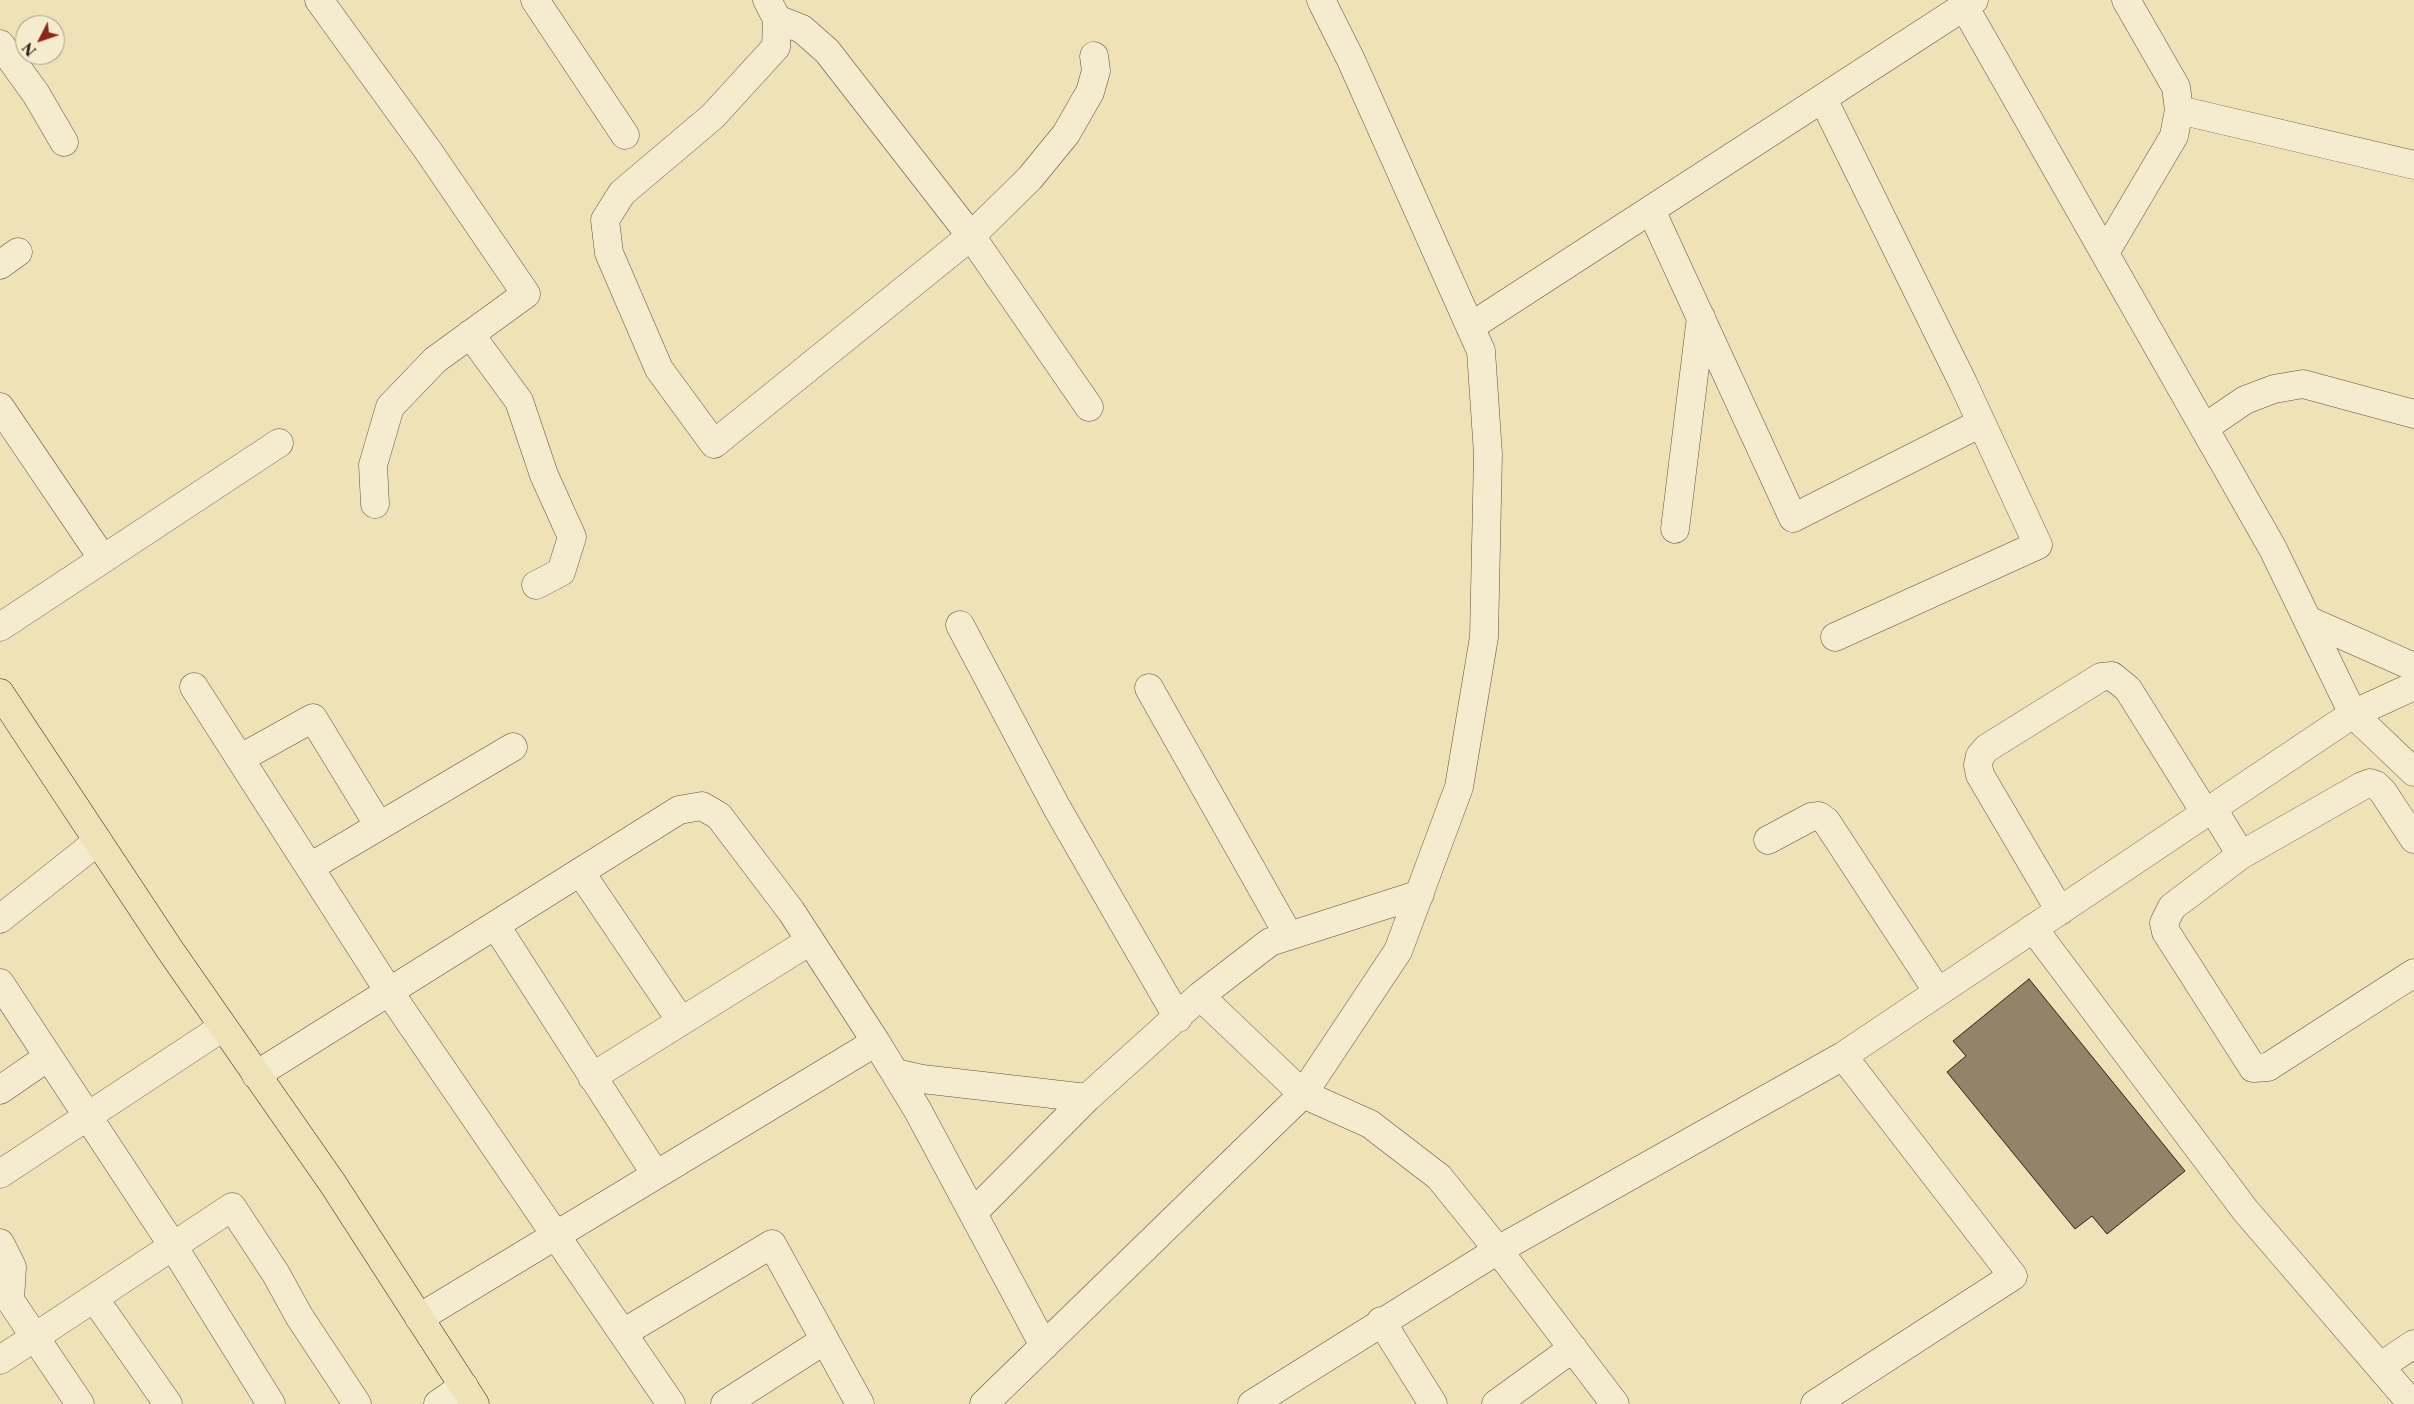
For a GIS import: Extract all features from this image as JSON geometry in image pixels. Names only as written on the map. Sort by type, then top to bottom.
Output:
[{"type":"main road","points":[[0,693],[223,1027],[333,1184],[470,1395]]},
{"type":"street","points":[[319,0],[429,152],[526,294],[435,360],[390,408],[374,465],[375,504]]},
{"type":"street","points":[[535,0],[625,135]]},
{"type":"street","points":[[984,1404],[1303,1094],[1398,951],[1459,788],[1484,637],[1488,454],[1481,351],[1351,60],[1321,0]]},
{"type":"street","points":[[2105,253],[2174,136],[2179,110],[2176,87],[2126,0]]},
{"type":"street","points":[[1470,327],[1969,3],[2105,253],[2273,549],[2310,621],[2353,714],[2414,772]]},
{"type":"street","points":[[772,10],[776,46],[713,116],[622,193],[605,220],[609,253],[659,369],[714,444],[971,236],[1030,178],[1066,134],[1090,92],[1096,72],[1094,56]]},
{"type":"street","points":[[772,10],[802,29],[827,51],[971,236],[1088,407]]},
{"type":"street","points":[[0,44],[36,94],[64,142]]},
{"type":"street","points":[[1823,99],[1981,423],[2038,545],[1835,637]]},
{"type":"street","points":[[2179,110],[2414,165]]},
{"type":"street","points":[[1652,210],[1793,518],[1981,423]]},
{"type":"street","points":[[1675,530],[1700,317]]},
{"type":"street","points":[[470,334],[519,401],[544,475],[572,537],[561,572],[536,585]]},
{"type":"street","points":[[2204,428],[2245,400],[2274,389],[2303,384],[2414,414]]},
{"type":"street","points":[[0,407],[103,559]]},
{"type":"street","points":[[0,627],[279,443]]},
{"type":"street","points":[[2310,621],[2414,667]]},
{"type":"street","points":[[960,625],[1056,808],[1178,1018]]},
{"type":"street","points":[[2060,911],[1980,775],[1978,764],[1980,756],[1987,748],[2100,677],[2112,676],[2128,689],[2209,812],[2241,855]]},
{"type":"street","points":[[1252,1404],[1381,1321],[1498,1250],[1844,1056],[2353,714],[2414,686]]},
{"type":"street","points":[[194,687],[390,993],[671,1404]]},
{"type":"street","points":[[1149,688],[1289,936]]},
{"type":"street","points":[[241,758],[313,718],[379,826]]},
{"type":"street","points":[[310,867],[512,747]]},
{"type":"street","points":[[2414,839],[2383,792],[2376,785],[2370,783],[2241,855],[2172,907],[2164,923],[2166,932],[2253,1068],[2268,1068],[2414,973]]},
{"type":"street","points":[[256,1075],[390,993],[679,810],[702,806],[719,816],[791,911],[876,1042],[917,1109],[1044,1346]]},
{"type":"street","points":[[1768,840],[1811,817],[1820,816],[1826,820],[1938,992]]},
{"type":"street","points":[[0,919],[98,841]]},
{"type":"street","points":[[581,873],[681,1021]]},
{"type":"street","points":[[973,1213],[1087,1098],[1178,1018],[1200,996],[1270,942],[1420,894]]},
{"type":"street","points":[[496,926],[656,1175]]},
{"type":"street","points":[[2033,928],[2245,1210],[2412,1404]]},
{"type":"street","points":[[592,1077],[810,941]]},
{"type":"street","points":[[0,983],[173,1246],[271,1404]]},
{"type":"street","points":[[1200,996],[1303,1094],[1370,1124],[1439,1177],[1498,1250],[1615,1404]]},
{"type":"street","points":[[0,1174],[223,1027]]},
{"type":"street","points":[[419,1318],[876,1042]]},
{"type":"street","points":[[1815,1404],[2013,1276],[1844,1056]]},
{"type":"street","points":[[0,1090],[48,1057]]},
{"type":"street","points":[[895,1073],[922,1079],[1087,1098]]},
{"type":"street","points":[[0,1360],[232,1206],[276,1274],[299,1316],[357,1404]]},
{"type":"street","points":[[0,1243],[12,1267],[10,1300],[80,1404]]},
{"type":"street","points":[[623,1333],[772,1244],[860,1404]]},
{"type":"street","points":[[94,1298],[168,1404]]},
{"type":"street","points":[[1381,1321],[1433,1404]]},
{"type":"street","points":[[725,1404],[825,1340]]},
{"type":"street","points":[[2381,1366],[2414,1344]]},
{"type":"street","points":[[1496,1404],[1573,1348]]},
{"type":"street","points":[[438,1404],[470,1395]]},
{"type":"building","points":[[2029,979],[2185,1171],[2107,1234],[2092,1216],[2075,1229],[1947,1072],[1966,1056],[1953,1041]]}]
